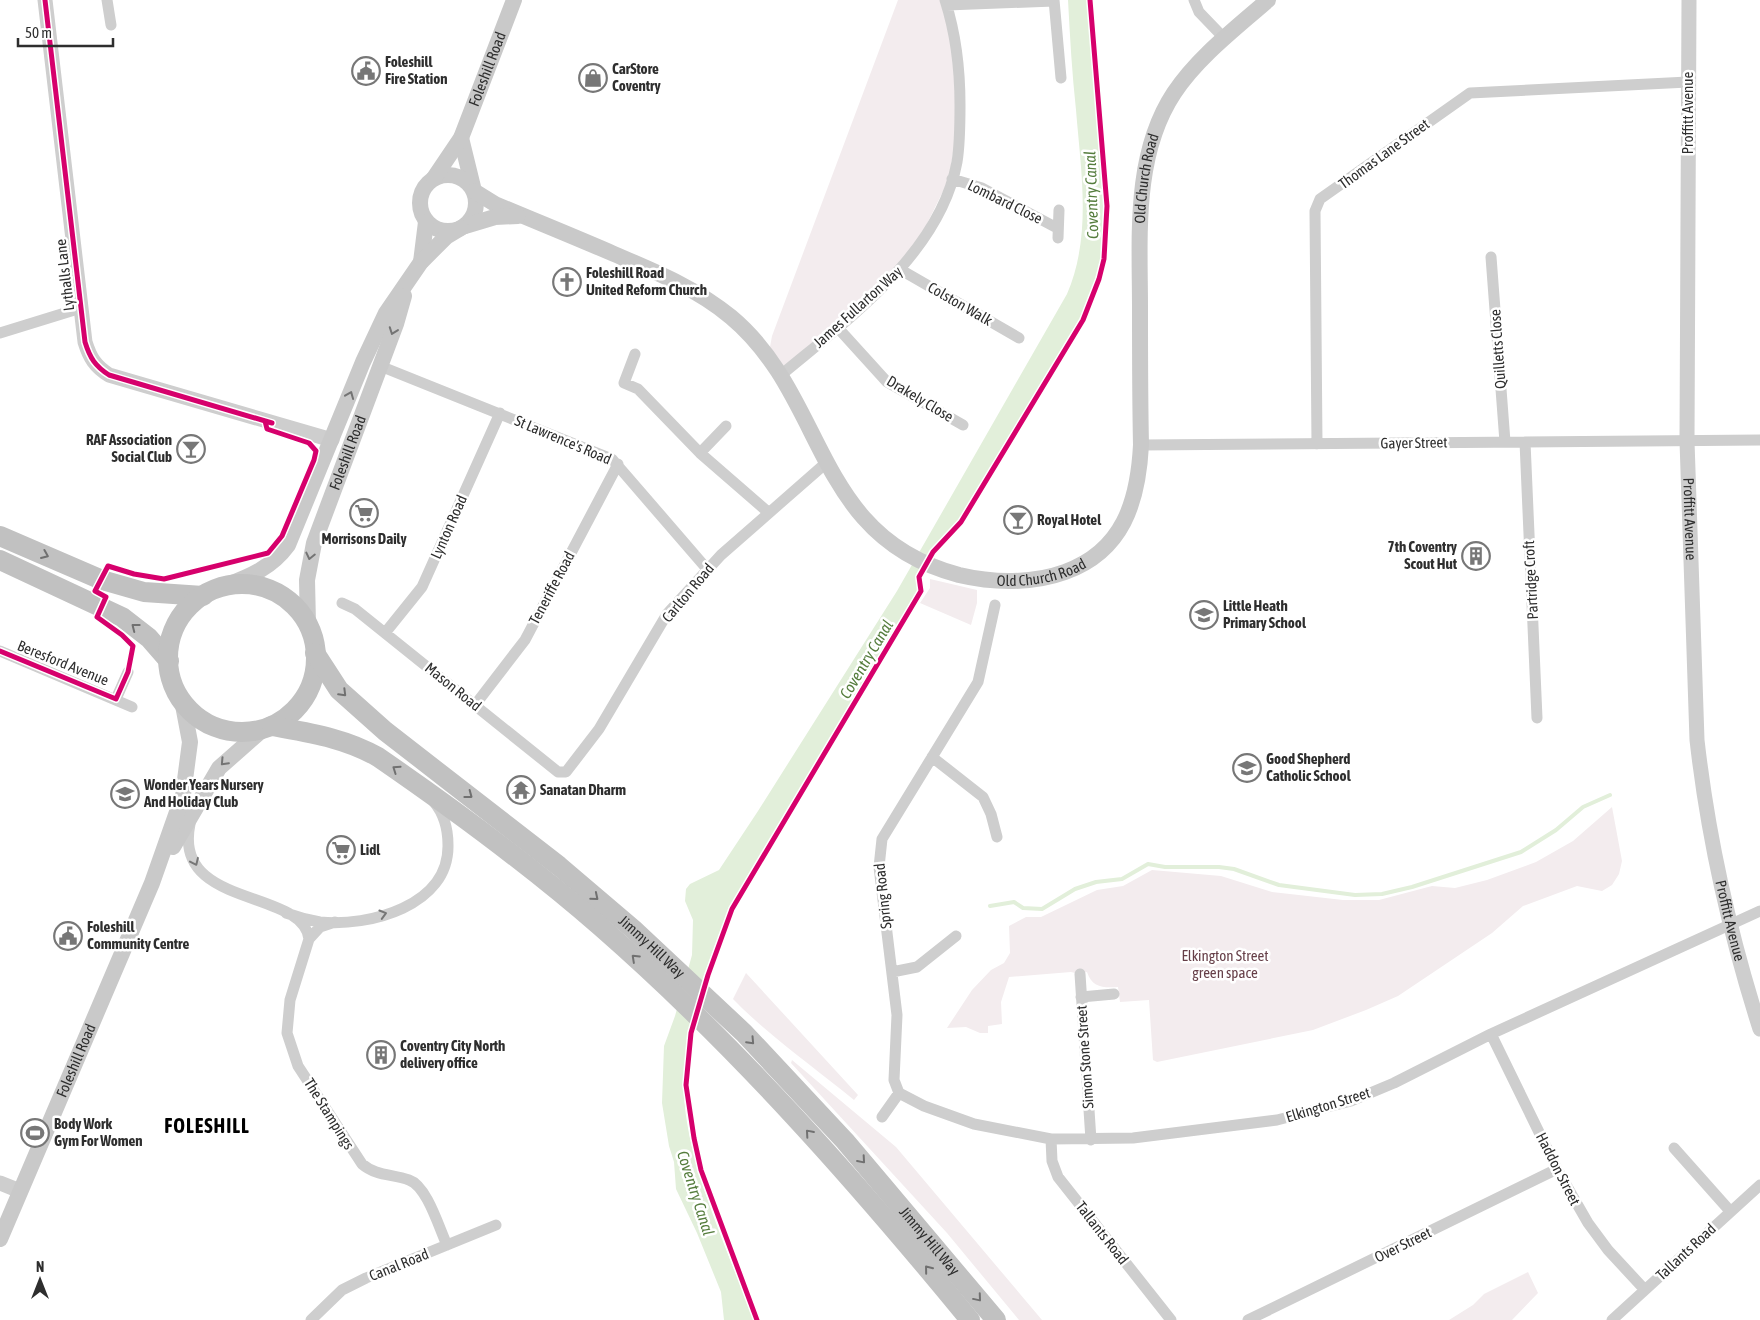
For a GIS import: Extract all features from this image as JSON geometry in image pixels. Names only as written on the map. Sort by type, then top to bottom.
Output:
[{"type":"highway","points":[[0,536],[110,582],[144,592],[203,596]]},
{"type":"highway","points":[[0,560],[122,617],[149,638],[169,661]]},
{"type":"highway","points":[[227,585],[256,586],[280,594],[293,603],[308,624],[315,653],[313,674],[305,695],[289,716],[267,729],[238,732],[214,727],[192,712],[182,700],[173,684],[169,661],[171,644],[178,623],[189,607],[203,596],[227,585]]},
{"type":"highway","name":"Jimmy Hill Way","points":[[315,653],[338,690],[385,731],[552,860],[675,968],[716,1007],[845,1141],[996,1320]]},
{"type":"highway","name":"Jimmy Hill Way","points":[[267,729],[321,735],[349,743],[378,757],[420,786],[564,895],[713,1032],[803,1126],[902,1237],[970,1320]]},
{"type":"main road","name":"Foleshill Road","points":[[434,178],[461,138],[514,0]]},
{"type":"main road","name":"Old Church Road","points":[[474,190],[495,204],[670,278],[698,293],[753,336],[781,376],[826,463],[849,502],[893,545],[917,559],[946,571],[987,580],[1041,578],[1076,568],[1096,556],[1113,540],[1125,521],[1135,498],[1140,471],[1141,445],[1140,219],[1150,151],[1163,113],[1174,92],[1224,38],[1268,0]]},
{"type":"main road","points":[[461,138],[474,190],[477,206],[475,213],[463,227],[446,232],[436,229],[426,222],[419,204],[420,194],[424,187],[434,178],[450,174],[462,178],[474,190]]},
{"type":"main road","name":"Old Church Road","points":[[463,227],[495,217],[523,216]]},
{"type":"main road","name":"Foleshill Road","points":[[421,262],[426,222]]},
{"type":"main road","name":"Foleshill Road","points":[[227,585],[257,574],[279,557],[288,545],[386,313],[421,262],[446,237],[463,227]]},
{"type":"main road","name":"Foleshill Road","points":[[308,624],[307,580],[314,543],[380,366],[407,285]]},
{"type":"main road","name":"Foleshill Road","points":[[0,1239],[152,883],[183,795],[188,773],[190,742],[182,700]]},
{"type":"main road","name":"Foleshill Road","points":[[152,883],[219,768],[267,729]]},
{"type":"street","name":"Lythalls Lane","points":[[45,0],[85,342],[89,357],[96,367],[108,376],[332,440]]},
{"type":"street","points":[[108,0],[111,25]]},
{"type":"street","points":[[946,3],[1054,0],[1061,78]]},
{"type":"street","points":[[1194,0],[1199,12],[1224,38]]},
{"type":"street","name":"Proffitt Avenue","points":[[1689,0],[1687,442],[1697,740],[1702,782],[1731,926],[1760,1029]]},
{"type":"street","name":"James Fullarton Way","points":[[781,376],[838,328],[900,270],[930,227],[952,179],[959,147],[960,100],[955,39],[946,3]]},
{"type":"street","name":"Thomas Lane Street","points":[[1317,444],[1315,211],[1320,199],[1470,93],[1688,82]]},
{"type":"street","name":"Lombard Close","points":[[952,179],[982,188],[1058,233],[1059,210]]},
{"type":"street","name":"Quilletts Close","points":[[1491,257],[1505,442]]},
{"type":"street","name":"Colston Walk","points":[[900,270],[1019,338]]},
{"type":"street","points":[[0,333],[81,308]]},
{"type":"street","name":"Drakely Close","points":[[838,328],[887,382],[963,425]]},
{"type":"street","points":[[635,354],[624,383],[638,389],[700,453],[769,513]]},
{"type":"street","name":"St Lawrence's Road","points":[[380,366],[608,456],[618,464],[707,569]]},
{"type":"street","name":"Lynton Road","points":[[385,633],[422,587],[500,413]]},
{"type":"street","points":[[700,453],[726,426]]},
{"type":"street","name":"Gayer Street","points":[[1141,445],[1760,440]]},
{"type":"street","name":"Partridge Croft","points":[[1525,442],[1537,718]]},
{"type":"street","name":"Carlton Road","points":[[562,773],[566,772],[599,729],[667,614],[707,569],[826,463]]},
{"type":"street","name":"Teneriffe Road","points":[[475,705],[525,640],[618,464]]},
{"type":"street","name":"Mason Road","points":[[342,603],[355,608],[558,772],[562,773]]},
{"type":"street","name":"Spring Road","points":[[899,1093],[894,1080],[897,1015],[879,867],[880,848],[882,839],[978,682],[995,605]]},
{"type":"street","name":"Beresford Avenue","points":[[0,651],[132,707]]},
{"type":"street","name":"Beresford Avenue","points":[[116,699],[128,672]]},
{"type":"street","points":[[932,757],[983,797],[991,814],[996,837]]},
{"type":"street","points":[[309,939],[320,927],[335,922],[373,917],[405,907],[424,896],[434,886],[447,859],[448,839],[445,821],[436,805],[420,786]]},
{"type":"street","points":[[191,815],[188,840],[193,861],[199,870],[214,882],[306,920],[335,922]]},
{"type":"street","name":"Elkington Street","points":[[899,1093],[924,1106],[974,1124],[1050,1139],[1091,1140],[1152,1137],[1277,1120],[1322,1110],[1351,1101],[1394,1083],[1491,1034],[1731,926],[1760,911]]},
{"type":"street","points":[[286,913],[306,929],[309,939]]},
{"type":"street","points":[[892,972],[917,966],[956,936]]},
{"type":"street","name":"The Stampings","points":[[309,939],[287,1013],[287,1033],[292,1055],[356,1158],[373,1172],[408,1179],[423,1190],[447,1245]]},
{"type":"street","name":"Simon Stone Street","points":[[1080,974],[1091,1140]]},
{"type":"street","points":[[1081,996],[1114,994]]},
{"type":"street","name":"Haddon Street","points":[[1491,1034],[1557,1169],[1588,1223],[1608,1250],[1646,1290]]},
{"type":"street","points":[[882,1118],[899,1093]]},
{"type":"street","name":"Tallants Road","points":[[1050,1139],[1052,1162],[1058,1177],[1171,1320]]},
{"type":"street","points":[[1674,1148],[1730,1211]]},
{"type":"street","name":"Over Street","points":[[1248,1320],[1557,1169]]},
{"type":"street","points":[[0,1183],[20,1191]]},
{"type":"street","name":"Tallants Road","points":[[1612,1320],[1760,1185]]},
{"type":"street","name":"Canal Road","points":[[311,1320],[342,1290],[366,1278],[496,1225]]},
{"type":"green space","points":[[898,0],[942,0],[952,33],[957,127],[949,179],[919,240],[898,268],[782,371],[770,347],[772,336]]},
{"type":"green space","points":[[930,579],[977,590],[977,603],[971,625],[920,603],[930,588]]},
{"type":"green space","name":"Elkington Street green space","points":[[1612,807],[1622,861],[1619,874],[1612,885],[1602,891],[1577,886],[1523,906],[1492,933],[1398,996],[1313,1030],[1157,1062],[1153,1060],[1149,1000],[1120,1002],[1118,987],[1099,986],[1092,981],[1087,972],[1080,974],[1071,972],[1009,977],[1001,1002],[1002,1024],[988,1026],[988,1033],[980,1033],[966,1027],[947,1028],[972,990],[991,970],[1004,963],[1010,953],[1009,926],[1026,917],[1041,917],[1097,890],[1123,886],[1152,870],[1221,876],[1272,892],[1343,900],[1379,900],[1432,886],[1455,888],[1487,880],[1536,862],[1573,841]]},
{"type":"green space","points":[[746,973],[858,1095],[854,1100],[777,1039],[733,999]]},
{"type":"green space","points":[[792,1060],[896,1147],[1042,1320],[1019,1320],[947,1233],[791,1063]]},
{"type":"green space","points":[[1528,1272],[1538,1293],[1512,1320],[1449,1320],[1473,1305],[1484,1294]]},
{"type":"water","name":"Coventry Canal","points":[[1068,0],[1088,0],[1102,173],[1104,224],[1102,259],[1088,303],[1078,324],[962,516],[934,547],[918,575],[917,593],[737,895],[717,940],[700,991],[688,1044],[685,1069],[684,1092],[687,1119],[692,1148],[710,1208],[754,1320],[724,1320],[721,1292],[697,1233],[676,1189],[674,1162],[669,1146],[662,1103],[664,1046],[675,1016],[692,955],[693,920],[685,901],[686,889],[690,884],[719,870],[758,811],[897,591],[1067,294],[1080,250],[1083,204]]},
{"type":"waterway","points":[[990,906],[1014,902],[1023,908],[1042,909],[1075,889],[1096,882],[1122,879],[1148,864],[1165,867],[1219,867],[1234,869],[1279,885],[1355,895],[1382,894],[1412,887],[1521,852],[1556,830],[1583,807],[1610,795]]},
{"type":"cycle path","points":[[45,0],[85,342],[91,357],[109,375],[272,423]]},
{"type":"cycle path","points":[[757,1320],[701,1170],[686,1085],[691,1033],[708,975],[732,909],[921,591],[919,577],[933,552],[961,522],[1083,320],[1099,279],[1104,259],[1107,206],[1090,0]]},
{"type":"cycle path","points":[[0,651],[116,699],[128,672],[133,646],[122,635],[97,617],[106,597],[95,591],[108,566],[134,574],[164,579],[268,553],[282,536],[316,451],[309,443],[267,429],[265,421]]},
{"type":"place","name":"Foleshill Fire Station","points":[[366,71]]},
{"type":"place","name":"CarStore Coventry","points":[[593,78]]},
{"type":"place","name":"Foleshill Road United Reform Church","points":[[567,282]]},
{"type":"place","name":"RAF Association Social Club","points":[[191,449]]},
{"type":"place","name":"Morrisons Daily","points":[[364,513]]},
{"type":"place","name":"Royal Hotel","points":[[1018,520]]},
{"type":"place","name":"7th Coventry Scout Hut","points":[[1476,556]]},
{"type":"place","name":"Little Heath Primary School","points":[[1204,615]]},
{"type":"place","name":"Good Shepherd Catholic School","points":[[1247,768]]},
{"type":"place","name":"Sanatan Dharm","points":[[521,790]]},
{"type":"place","name":"Wonder Years Nursery And Holiday Club","points":[[125,794]]},
{"type":"place","name":"Lidl","points":[[341,850]]},
{"type":"place","name":"Foleshill Community Centre","points":[[68,936]]},
{"type":"place","name":"Coventry City North delivery office","points":[[381,1055]]},
{"type":"place","name":"Body Work Gym For Women","points":[[35,1133]]},
{"type":"district","name":"FOLESHILL","points":[[207,1126]]}]
